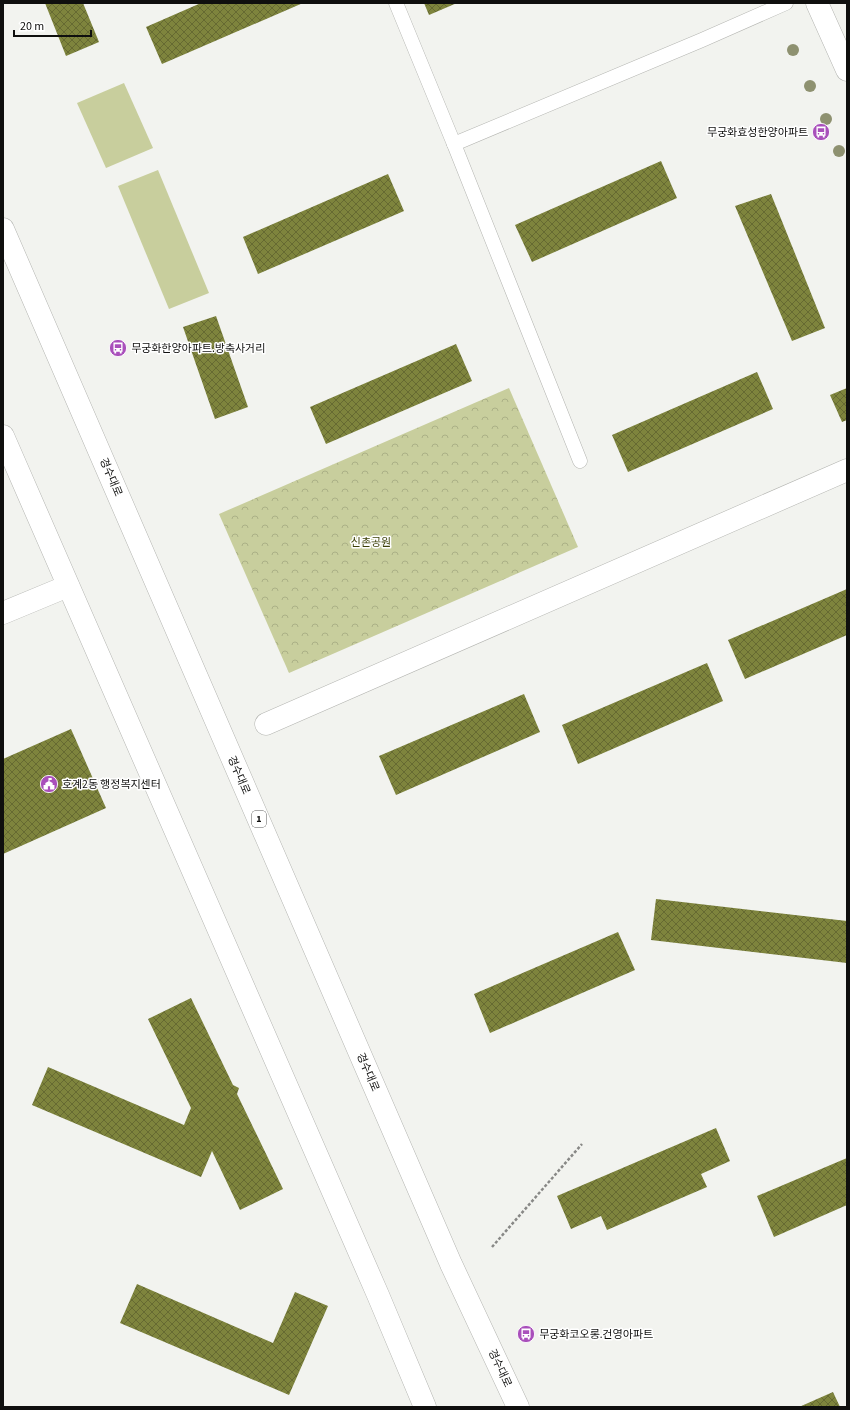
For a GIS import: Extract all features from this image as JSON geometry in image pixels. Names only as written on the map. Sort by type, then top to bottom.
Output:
[{"type":"main road","points":[[817,3],[847,70]]},
{"type":"main road","name":"경수대로","points":[[3,228],[451,1264],[518,1407]]},
{"type":"main road","points":[[3,436],[378,1295],[425,1407]]},
{"type":"main road","points":[[266,724],[843,472]]},
{"type":"main road","points":[[3,613],[68,586]]},
{"type":"lane","points":[[396,3],[454,144],[580,461]]},
{"type":"lane","points":[[454,144],[786,3]]},
{"type":"path","points":[[492,1246],[582,1144]]},
{"type":"green space","points":[[124,83],[153,148],[106,168],[77,103]]},
{"type":"green space","points":[[158,170],[209,293],[169,309],[118,186]]},
{"type":"green space","name":"신촌공원","points":[[509,388],[578,547],[289,673],[219,514]]},
{"type":"building","points":[[45,3],[83,3],[99,42],[66,56]]},
{"type":"building","points":[[201,3],[303,3],[162,64],[146,27]]},
{"type":"building","points":[[424,3],[457,3],[429,15]]},
{"type":"building","points":[[661,161],[677,198],[532,262],[515,225]]},
{"type":"building","points":[[388,174],[404,211],[258,274],[243,237]]},
{"type":"building","points":[[771,194],[825,328],[792,341],[735,206]]},
{"type":"building","points":[[216,316],[248,407],[215,419],[183,327]]},
{"type":"building","points":[[456,344],[472,381],[326,444],[310,407]]},
{"type":"building","points":[[757,372],[773,409],[628,472],[612,435]]},
{"type":"building","points":[[847,388],[847,420],[842,422],[830,395]]},
{"type":"building","points":[[847,589],[847,635],[745,679],[728,640]]},
{"type":"building","points":[[707,663],[723,701],[578,764],[562,725]]},
{"type":"building","points":[[524,694],[540,732],[396,795],[379,756]]},
{"type":"building","name":"호계2동 행정복지센터","points":[[71,729],[106,808],[3,854],[3,759]]},
{"type":"building","points":[[656,899],[847,921],[847,963],[651,940]]},
{"type":"building","points":[[618,932],[635,970],[490,1033],[474,994]]},
{"type":"building","points":[[191,998],[233,1085],[239,1088],[237,1094],[283,1189],[240,1210],[212,1151],[201,1177],[32,1105],[48,1067],[184,1125],[191,1108],[148,1019]]},
{"type":"building","points":[[716,1128],[730,1161],[701,1174],[707,1187],[607,1230],[601,1216],[571,1229],[557,1196]]},
{"type":"building","points":[[847,1158],[847,1205],[774,1237],[757,1196]]},
{"type":"building","points":[[137,1284],[273,1343],[295,1292],[328,1306],[289,1395],[120,1323]]},
{"type":"building","points":[[833,1392],[840,1407],[799,1407]]},
{"type":"place","name":"무궁화효성한양아파트","points":[[821,132]]},
{"type":"place","name":"무궁화한양아파트.방축사거리","points":[[118,348]]},
{"type":"place","name":"호계2동 행정복지센터","points":[[49,784]]},
{"type":"place","name":"무궁화코오롱.건영아파트","points":[[526,1334]]}]
